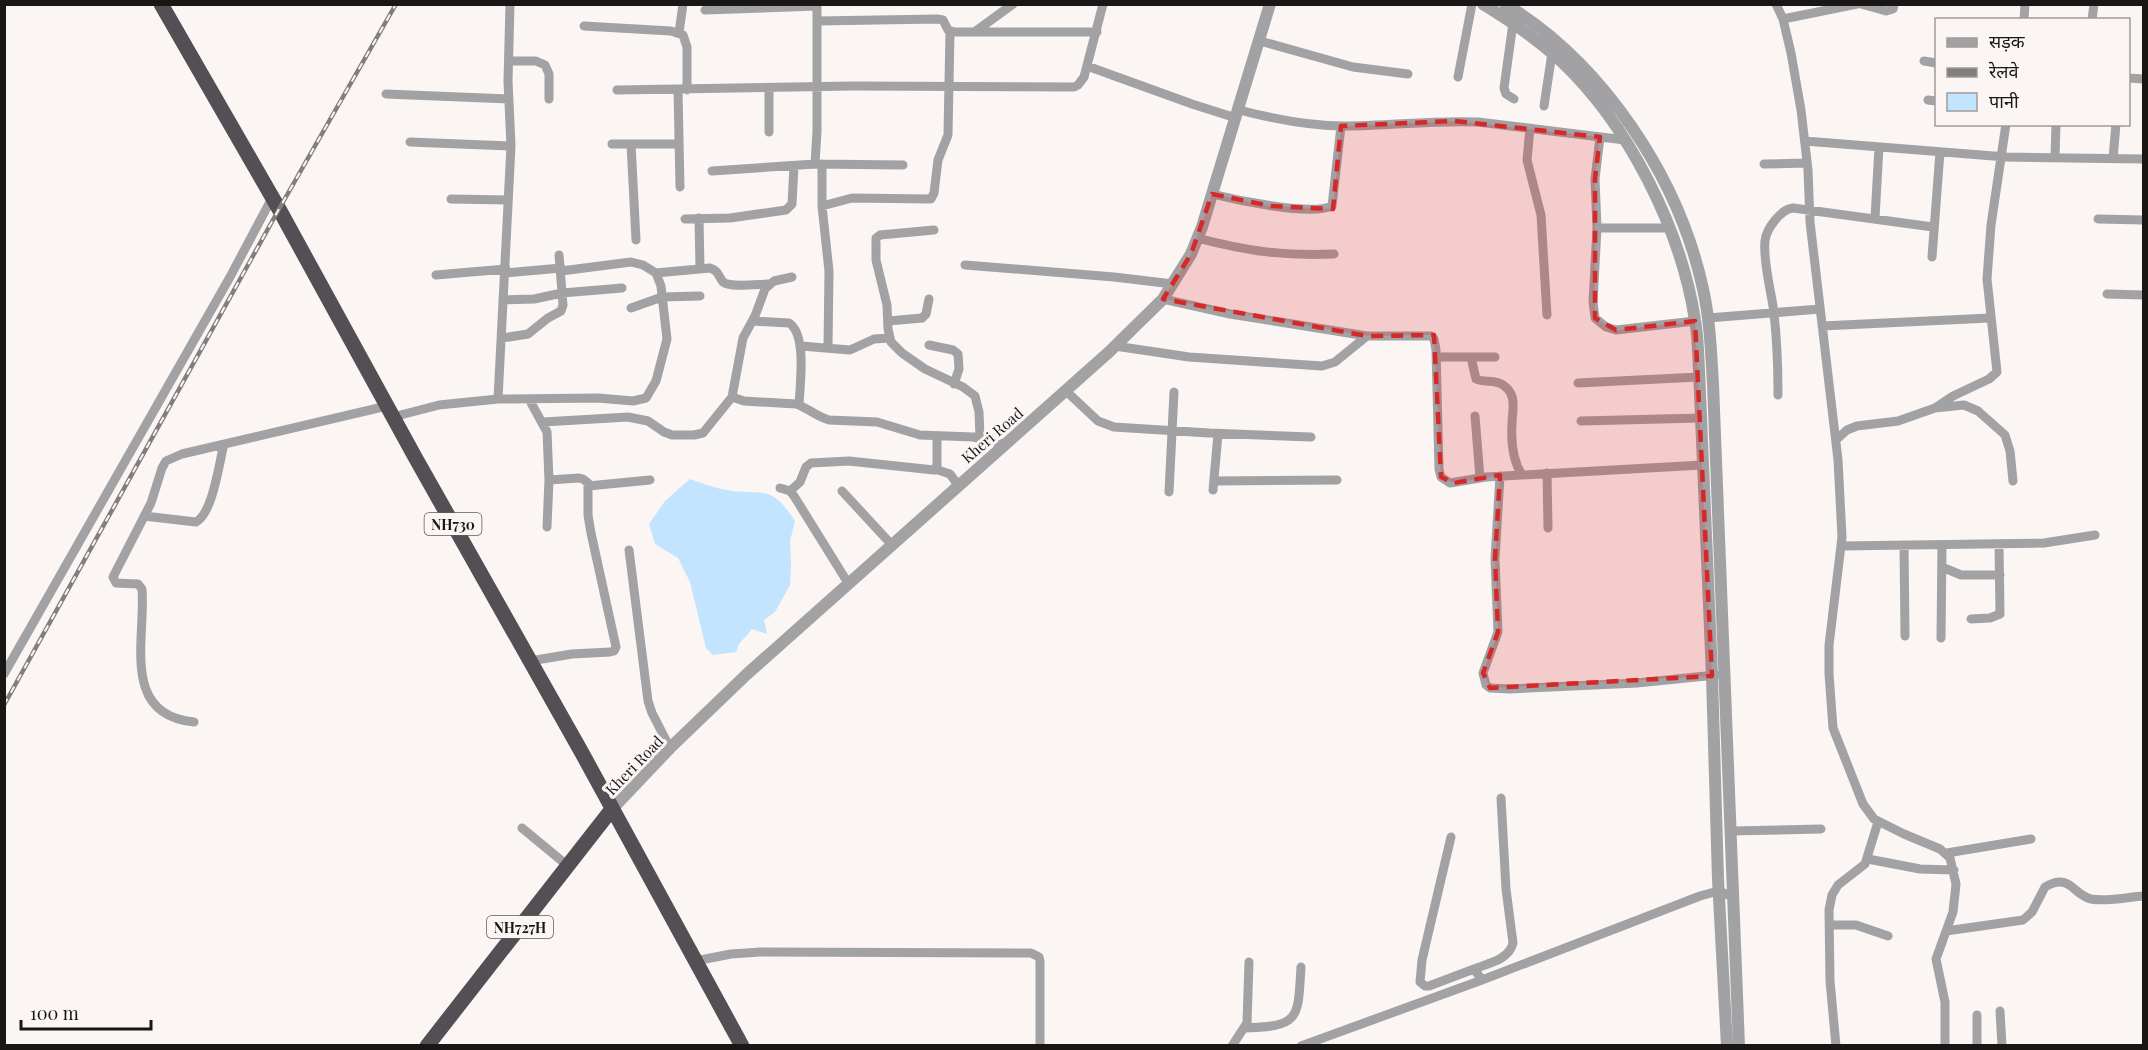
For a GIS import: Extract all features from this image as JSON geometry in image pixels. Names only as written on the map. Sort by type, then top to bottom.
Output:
[{"type":"highway","name":"NH730","points":[[161,4],[272,198],[742,1046]]},
{"type":"highway","name":"NH727H","points":[[427,1046],[612,809]]},
{"type":"street","points":[[498,399],[511,146],[510,4]]},
{"type":"street","points":[[679,33],[683,4]]},
{"type":"street","points":[[975,32],[1013,4]]},
{"type":"street","points":[[617,90],[948,86],[1074,87],[1082,82],[1103,4]]},
{"type":"street","name":"Kheri Road","points":[[612,809],[670,748],[747,674],[1115,346],[1162,299],[1183,268],[1197,238],[1238,114],[1270,4]]},
{"type":"street","points":[[1458,78],[1472,4]]},
{"type":"street","points":[[1483,4],[1513,23],[1552,53],[1579,80],[1625,140],[1648,178],[1681,264],[1695,321],[1702,465],[1731,831],[1724,890],[1739,1046]]},
{"type":"street","points":[[1505,4],[1561,46],[1588,72],[1615,104],[1648,152],[1675,206],[1685,229],[1703,288],[1708,318],[1727,1046]]},
{"type":"street","points":[[1776,4],[1783,19],[1796,74],[1805,141],[1809,210],[1841,499],[1841,546],[1829,645],[1831,713],[1837,741],[1849,764],[1863,804],[1878,822],[1947,853],[2031,839]]},
{"type":"street","points":[[1783,19],[1859,4],[1886,11],[1893,9],[1894,4]]},
{"type":"street","points":[[705,10],[817,5],[819,164],[829,271],[828,346]]},
{"type":"street","points":[[818,21],[937,19],[943,20],[950,31],[1097,33]]},
{"type":"street","points":[[1513,23],[1504,88],[1506,94],[1514,99]]},
{"type":"street","points":[[584,26],[679,33],[686,39],[679,144],[680,187]]},
{"type":"street","points":[[822,206],[852,198],[931,199],[937,166],[948,135],[950,31]]},
{"type":"street","points":[[1260,41],[1353,67],[1408,74]]},
{"type":"street","points":[[1544,106],[1552,53]]},
{"type":"street","points":[[509,61],[536,62],[545,65],[549,75],[549,99]]},
{"type":"street","points":[[1924,61],[1935,63]]},
{"type":"street","points":[[1087,66],[1192,104],[1238,114],[1288,121],[1341,126],[1455,121],[1625,140]]},
{"type":"street","points":[[769,89],[769,132]]},
{"type":"street","points":[[386,94],[509,99]]},
{"type":"street","points":[[1212,194],[1271,206],[1323,209],[1332,207],[1341,126]]},
{"type":"street","points":[[1935,408],[1953,396],[1994,376],[1997,366],[1987,279],[1991,225],[2006,126]]},
{"type":"street","points":[[2055,158],[2056,126]]},
{"type":"street","points":[[2114,159],[2116,126]]},
{"type":"street","points":[[1530,128],[1527,160],[1541,215],[1547,315]]},
{"type":"street","points":[[1600,137],[1595,179],[1597,228],[1593,312],[1599,323],[1616,330],[1695,321]]},
{"type":"street","points":[[1805,141],[2001,157],[2144,159]]},
{"type":"street","points":[[410,142],[511,146]]},
{"type":"street","points":[[612,144],[679,144]]},
{"type":"street","points":[[631,144],[636,240]]},
{"type":"street","points":[[1875,218],[1879,147]]},
{"type":"street","points":[[1932,256],[1940,152]]},
{"type":"street","points":[[1764,164],[1807,163]]},
{"type":"street","points":[[712,171],[819,164],[903,165]]},
{"type":"street","points":[[685,219],[730,218],[786,210],[792,204],[794,166]]},
{"type":"street","points":[[4,674],[230,277],[272,198]]},
{"type":"street","points":[[451,199],[508,200]]},
{"type":"street","points":[[1778,395],[1778,365],[1765,238],[1784,210],[1793,208],[1933,227]]},
{"type":"street","points":[[699,218],[700,268]]},
{"type":"street","points":[[2098,219],[2144,220]]},
{"type":"street","points":[[1597,228],[1669,228]]},
{"type":"street","points":[[934,230],[880,235],[876,238],[876,260],[887,306],[890,338],[902,353],[925,369],[970,392],[978,402],[980,438]]},
{"type":"street","points":[[1197,238],[1256,252],[1294,255],[1334,254]]},
{"type":"street","points":[[502,338],[528,334],[543,321],[561,311],[563,305],[559,255]]},
{"type":"street","points":[[436,275],[561,269],[631,262],[656,273],[700,268],[714,269],[728,284],[769,284],[792,277]]},
{"type":"street","points":[[965,266],[1114,277],[1173,284]]},
{"type":"street","points":[[194,722],[169,716],[150,699],[141,668],[142,589],[138,584],[119,584],[114,581],[113,577],[151,503],[158,476],[166,461],[182,454],[224,444],[390,411],[498,399],[598,398],[633,401],[646,398],[656,381],[667,339],[662,297],[656,273]]},
{"type":"street","points":[[543,422],[628,417],[648,421],[668,434],[694,435],[707,429],[732,397],[741,345],[769,284]]},
{"type":"street","points":[[504,300],[534,299],[562,293],[622,288]]},
{"type":"street","points":[[2107,294],[2144,295]]},
{"type":"street","points":[[631,308],[662,297],[700,296]]},
{"type":"street","points":[[888,321],[925,317],[929,298]]},
{"type":"street","points":[[1162,299],[1230,314],[1367,336],[1431,336],[1435,344],[1436,357],[1437,453],[1441,477],[1445,481],[1454,483],[1500,476],[1702,465]]},
{"type":"street","points":[[1708,318],[1820,309]]},
{"type":"street","points":[[1822,326],[1990,318]]},
{"type":"street","points":[[752,321],[791,324],[801,346],[802,355],[799,405]]},
{"type":"street","points":[[1115,346],[1189,357],[1322,366],[1335,362],[1367,336]]},
{"type":"street","points":[[801,346],[854,349],[874,339],[890,338]]},
{"type":"street","points":[[929,345],[953,350],[958,354],[959,369],[954,384]]},
{"type":"street","points":[[1436,357],[1495,357]]},
{"type":"street","points":[[1471,357],[1476,379],[1499,383],[1507,388],[1513,398],[1515,409],[1512,430],[1515,461],[1522,475]]},
{"type":"street","points":[[1578,383],[1699,377]]},
{"type":"street","points":[[1066,390],[1087,413],[1105,425],[1218,434],[1311,436]]},
{"type":"street","points":[[1169,492],[1174,392]]},
{"type":"street","points":[[732,397],[744,401],[799,405],[822,419],[877,422],[920,435],[980,438],[1005,444]]},
{"type":"street","points":[[529,399],[547,432],[549,480],[547,528]]},
{"type":"street","points":[[1836,440],[1847,430],[1857,426],[1898,421],[1935,408],[1964,405],[1971,407],[2000,428],[2008,442],[2013,481]]},
{"type":"street","points":[[1475,416],[1480,478]]},
{"type":"street","points":[[1581,420],[1701,418]]},
{"type":"street","points":[[1218,434],[1213,486],[1337,480]]},
{"type":"street","points":[[935,469],[937,437]]},
{"type":"street","points":[[144,516],[196,522],[202,518],[211,498],[224,444]]},
{"type":"street","points":[[790,491],[800,482],[806,467],[811,463],[849,462],[928,471],[935,469],[950,474],[958,485]]},
{"type":"street","points":[[1547,473],[1548,528]]},
{"type":"street","points":[[1500,476],[1495,559],[1498,632],[1484,666],[1486,685],[1497,689],[1510,689],[1637,683],[1719,675]]},
{"type":"street","points":[[530,661],[616,650],[614,628],[602,588],[588,515],[586,480],[579,478],[549,480]]},
{"type":"street","points":[[588,486],[651,480]]},
{"type":"street","points":[[780,489],[790,491],[848,583]]},
{"type":"street","points":[[842,491],[891,544]]},
{"type":"street","points":[[1841,546],[2044,543],[2095,535]]},
{"type":"street","points":[[1971,619],[1990,618],[2000,614],[1999,544]]},
{"type":"street","points":[[1904,545],[1905,636]]},
{"type":"street","points":[[1941,638],[1942,545]]},
{"type":"street","points":[[629,550],[648,701],[670,748]]},
{"type":"street","points":[[1942,567],[1960,575],[2000,575]]},
{"type":"street","points":[[1451,837],[1422,960],[1420,982],[1425,986],[1478,975],[1510,951],[1513,943],[1506,889],[1501,798]]},
{"type":"street","points":[[1836,1046],[1830,981],[1829,910],[1834,890],[1868,860],[1878,822]]},
{"type":"street","points":[[522,828],[568,866]]},
{"type":"street","points":[[1731,831],[1821,829]]},
{"type":"street","points":[[1946,1046],[1945,1002],[1936,959],[1955,901],[1954,870],[1947,853]]},
{"type":"street","points":[[1868,860],[1920,868],[1954,870]]},
{"type":"street","points":[[1946,932],[2023,920],[2032,912],[2045,887],[2057,882],[2072,886],[2083,895],[2094,899],[2144,896]]},
{"type":"street","points":[[1301,1046],[1478,975],[1668,907],[1724,890]]},
{"type":"street","points":[[1830,925],[1863,927],[1888,936]]},
{"type":"street","points":[[695,961],[731,954],[760,952],[1031,953],[1035,954],[1040,961],[1040,1046]]},
{"type":"street","points":[[1232,1046],[1244,1028],[1248,1013],[1250,962]]},
{"type":"street","points":[[1244,1028],[1280,1025],[1291,1019],[1298,1000],[1301,967]]},
{"type":"street","points":[[2000,1011],[2002,1046]]},
{"type":"street","points":[[1977,1015],[1977,1046]]},
{"type":"highlighted area","points":[[1455,121],[1600,137],[1595,179],[1595,318],[1616,330],[1695,321],[1712,676],[1490,688],[1483,673],[1498,632],[1495,559],[1500,475],[1454,483],[1441,477],[1434,335],[1367,336],[1163,299],[1191,254],[1212,194],[1271,206],[1333,209],[1341,126]]},
{"type":"water","points":[[690,479],[722,489],[758,492],[772,496],[795,521],[790,541],[790,585],[775,612],[764,620],[767,634],[752,629],[739,644],[736,652],[713,655],[706,648],[690,582],[678,558],[655,544],[649,524],[665,501]]},
{"type":"railway","points":[[4,705],[279,209],[396,4]]}]
